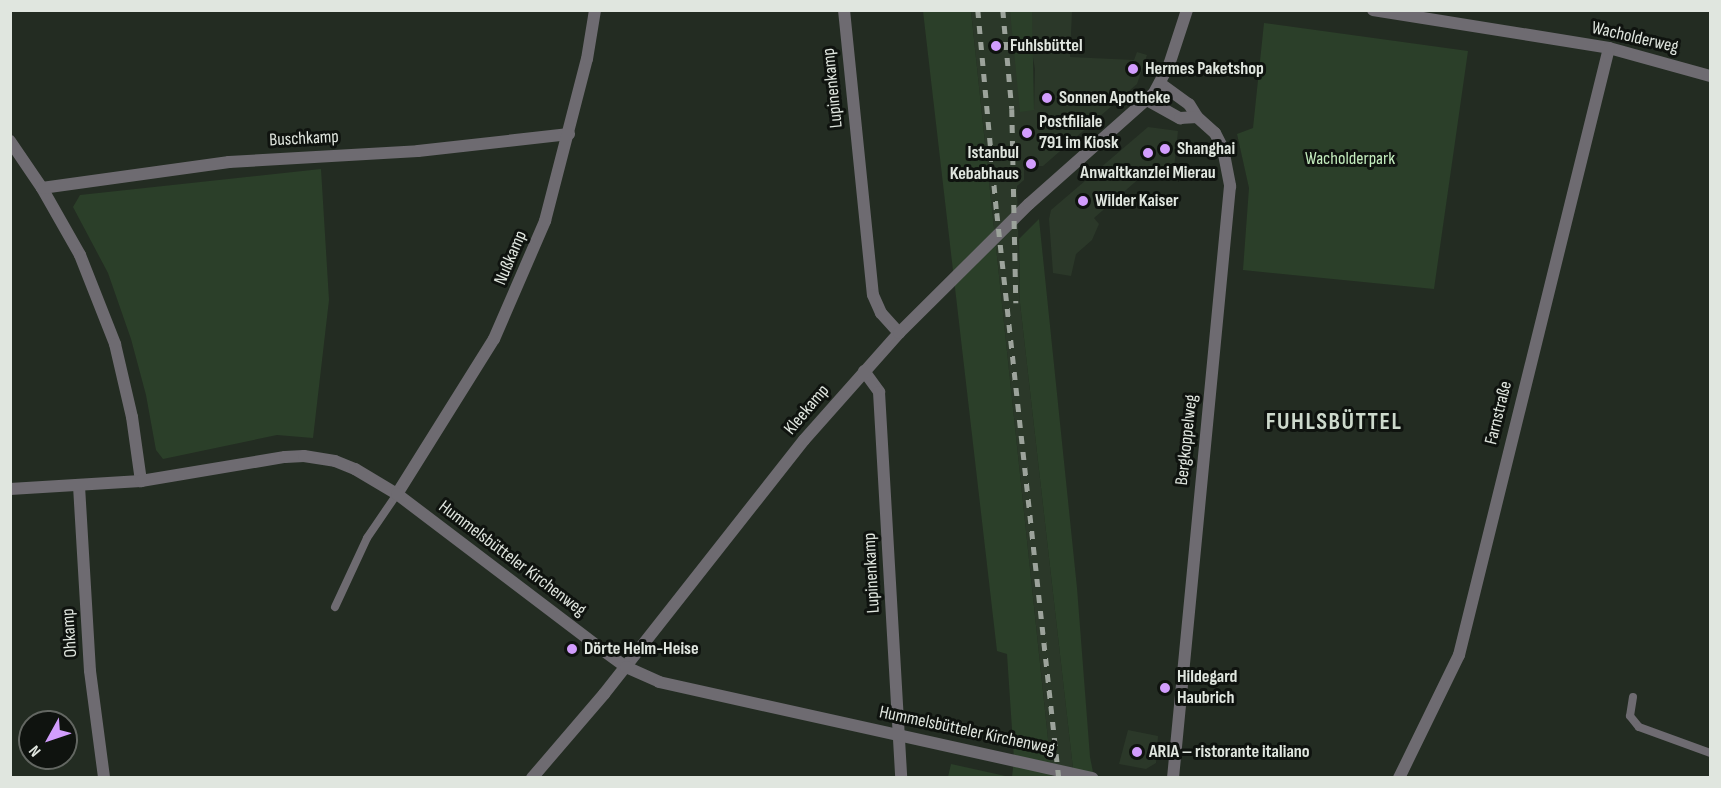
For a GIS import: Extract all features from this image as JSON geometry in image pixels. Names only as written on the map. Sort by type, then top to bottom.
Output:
[{"type":"street","name":"Nußkamp","points":[[397,494],[494,339],[513,300],[545,221],[587,59],[595,10]]},
{"type":"street","name":"Lupinenkamp","points":[[844,10],[873,295],[881,314],[899,333]]},
{"type":"street","points":[[1187,10],[1161,84],[1148,100],[1180,118],[1197,117]]},
{"type":"street","name":"Wacholderweg","points":[[1373,10],[1609,48],[1710,76]]},
{"type":"street","name":"Farnstraße","points":[[1399,777],[1459,655],[1609,48]]},
{"type":"street","name":"Bergkoppelweg","points":[[1161,84],[1189,104],[1197,117],[1210,126],[1219,141],[1230,186],[1173,777]]},
{"type":"street","name":"Kleekamp","points":[[532,777],[626,667],[804,440],[864,371],[952,277],[1029,204],[1148,100]]},
{"type":"street","name":"Buschkamp","points":[[42,188],[229,162],[418,151],[569,134]]},
{"type":"street","points":[[10,141],[42,188],[80,255],[115,344],[132,417],[141,481]]},
{"type":"street","name":"Lupinenkamp","points":[[864,371],[879,392],[901,777]]},
{"type":"street","name":"Hummelsbütteler Kirchenweg","points":[[10,489],[141,481],[304,456],[335,461],[355,469],[397,494],[626,667],[659,682],[1092,777]]},
{"type":"street","name":"Ohkamp","points":[[79,486],[90,671],[104,777]]},
{"type":"lane","points":[[335,607],[367,538],[397,494]]},
{"type":"lane","points":[[1633,698],[1630,716],[1639,727],[1710,753]]},
{"type":"shaded area","points":[[971,11],[1010,11],[1034,110],[1035,69],[1025,11],[1072,11],[1070,57],[1134,60],[1137,52],[1147,55],[1137,84],[1043,166],[1024,166],[1024,180],[1017,186],[1020,303],[1074,777],[1052,777]]},
{"type":"shaded area","points":[[1148,127],[1178,131],[1174,168],[1161,168],[1142,176],[1094,218],[1099,224],[1092,240],[1076,254],[1071,276],[1053,273],[1049,219],[1051,210]]},
{"type":"shaded area","points":[[1128,730],[1158,736],[1156,763],[1146,769],[1119,764]]},
{"type":"green space","points":[[923,11],[971,11],[1052,777],[1012,777],[1014,759],[1007,654],[997,651]]},
{"type":"green space","points":[[1010,11],[1032,11],[1034,110],[1020,112]]},
{"type":"green space","name":"Wacholderpark","points":[[1264,23],[1468,51],[1434,289],[1243,270],[1249,188],[1237,134],[1253,128]]},
{"type":"green space","points":[[321,169],[329,300],[313,438],[277,435],[163,459],[156,450],[146,395],[131,339],[108,273],[73,207],[80,195]]},
{"type":"green space","points":[[1039,219],[1077,588],[1090,757],[1094,777],[1074,777],[1020,303],[1019,239]]},
{"type":"green space","points":[[951,764],[1010,777],[948,777]]},
{"type":"railway","points":[[978,10],[997,213],[1059,778]]},
{"type":"railway","points":[[1003,10],[1012,109],[1016,303]]},
{"type":"place","name":"Fuhlsbüttel","points":[[996,46]]},
{"type":"place","name":"Hermes Paketshop","points":[[1133,69]]},
{"type":"place","name":"Sonnen Apotheke","points":[[1047,98]]},
{"type":"place","name":"Postfiliale 791 im Kiosk","points":[[1027,133]]},
{"type":"place","name":"Shanghai","points":[[1165,149]]},
{"type":"place","name":"Anwaltkanzlei Mierau","points":[[1148,153]]},
{"type":"place","name":"Istanbul Kebabhaus","points":[[1031,164]]},
{"type":"place","name":"Wilder Kaiser","points":[[1083,201]]},
{"type":"place","name":"Dörte Helm-Heise","points":[[572,649]]},
{"type":"place","name":"Hildegard Haubrich","points":[[1165,688]]},
{"type":"place","name":"ARIA – ristorante italiano","points":[[1137,752]]},
{"type":"district","name":"FUHLSBÜTTEL","points":[[1334,422]]}]
